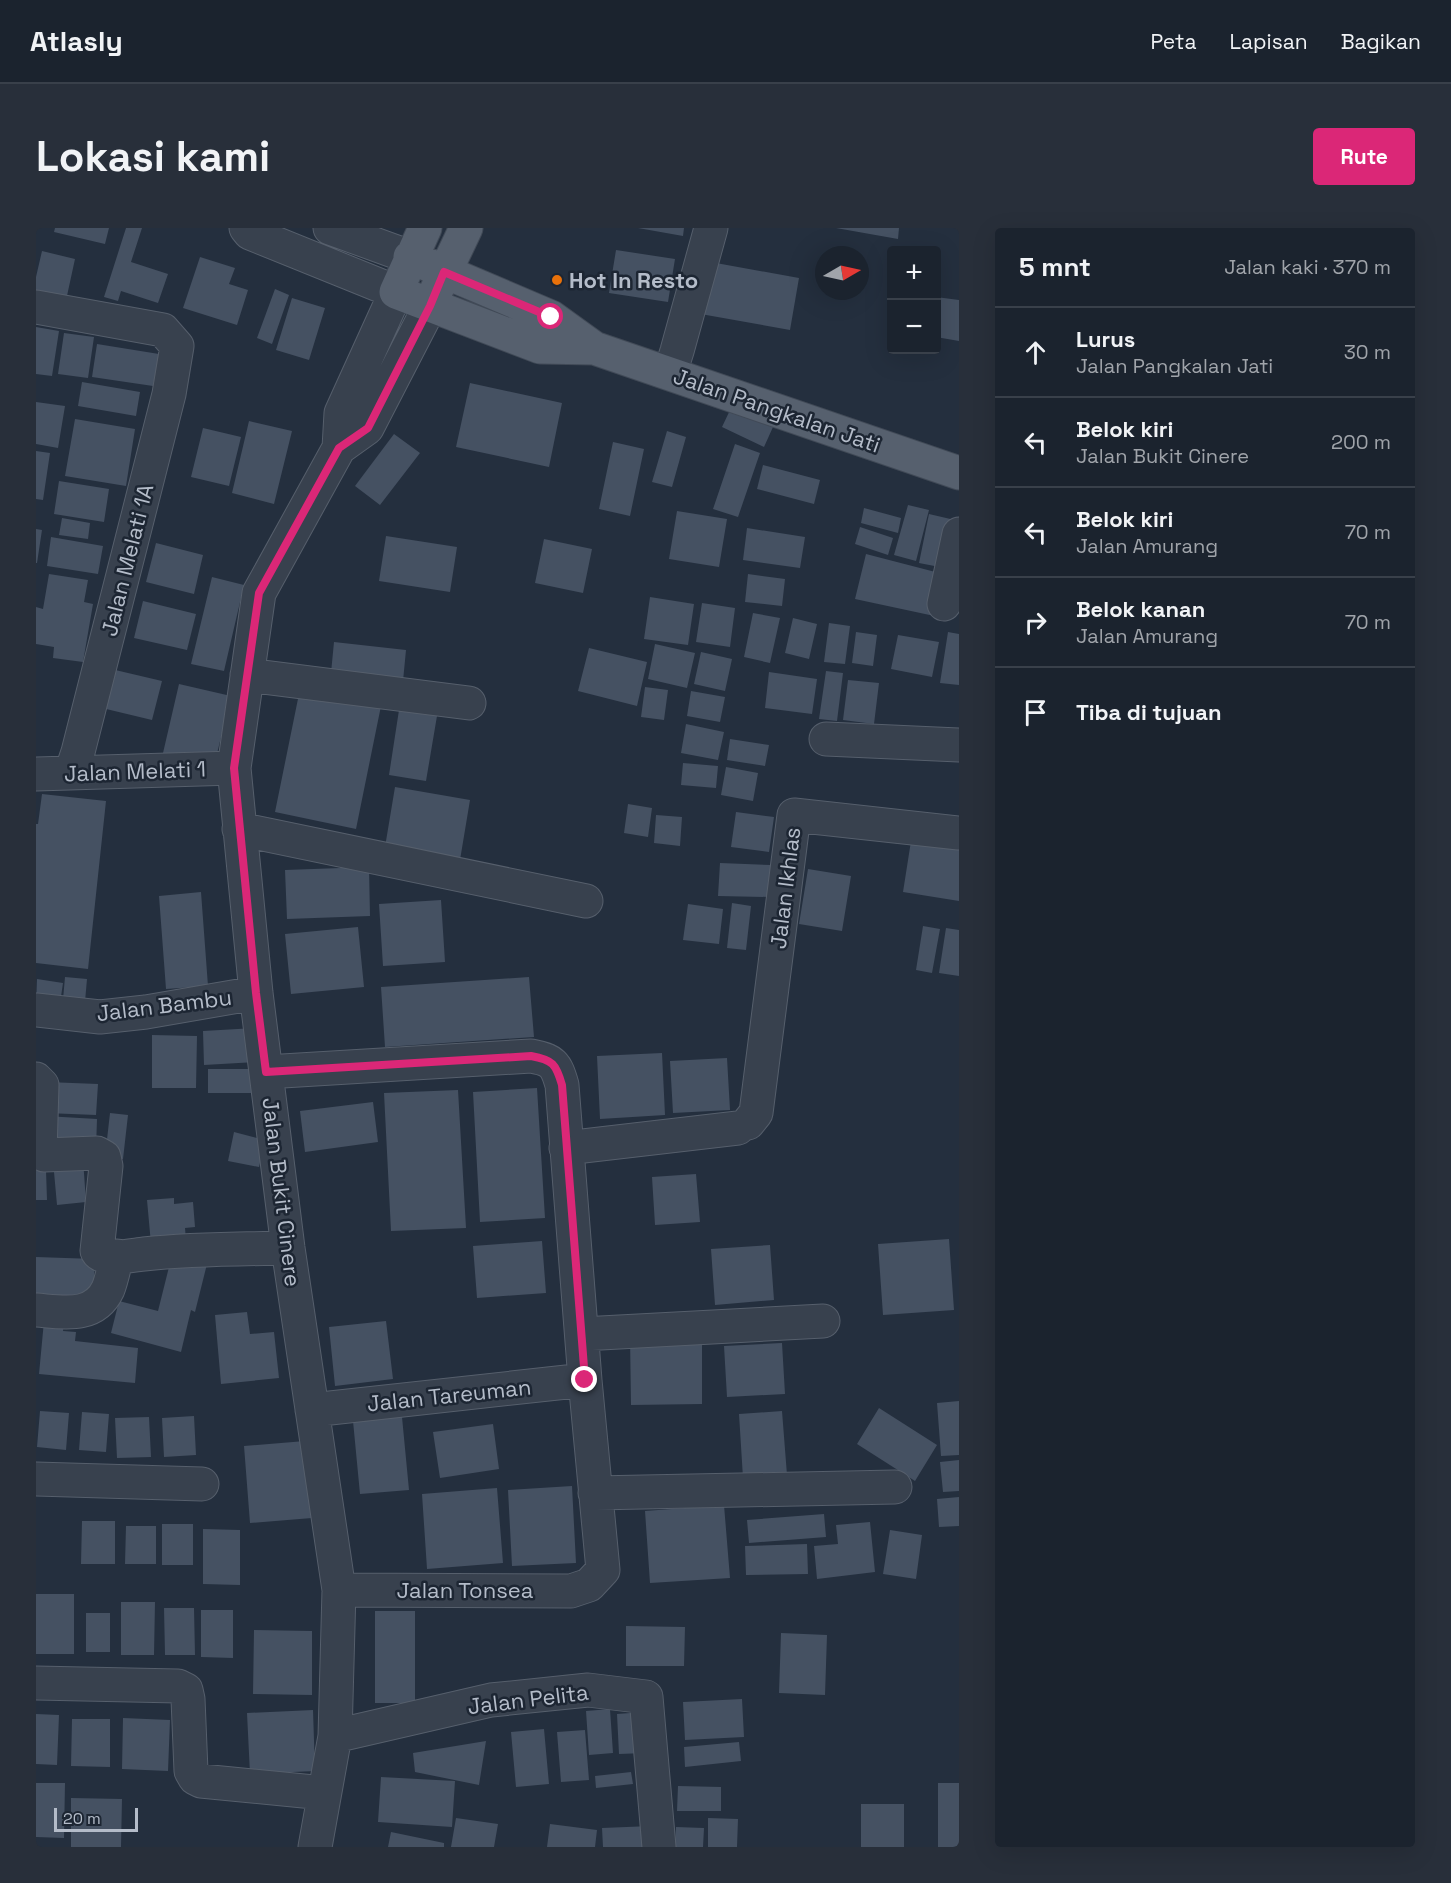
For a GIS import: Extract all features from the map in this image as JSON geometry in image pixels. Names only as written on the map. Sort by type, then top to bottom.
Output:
[{"type":"main road","name":"Jalan Bukit Cinere","points":[[396,292],[425,228]]},
{"type":"main road","name":"Jalan Bukit Cinere","points":[[430,306],[466,228]]},
{"type":"main road","name":"Jalan Pangkalan Jati","points":[[410,257],[551,317],[594,348]]},
{"type":"main road","name":"Jalan Pangkalan Jati","points":[[396,292],[540,347],[594,348],[959,473]]},
{"type":"street","points":[[246,228],[250,233],[396,292]]},
{"type":"street","points":[[330,228],[410,257]]},
{"type":"street","points":[[670,373],[711,228]]},
{"type":"street","name":"Jalan Bukit Cinere","points":[[315,1847],[335,1736],[339,1590],[288,1248],[256,993],[234,768],[259,593],[339,448],[341,413],[396,292]]},
{"type":"street","name":"Jalan Bukit Cinere","points":[[339,448],[368,428],[430,306]]},
{"type":"street","name":"Jalan Melati 1A","points":[[36,307],[163,330],[177,346],[166,405],[71,773]]},
{"type":"street","points":[[944,604],[959,534]]},
{"type":"street","points":[[247,675],[469,703]]},
{"type":"street","points":[[826,739],[959,746]]},
{"type":"street","name":"Jalan Melati 1","points":[[36,774],[234,768]]},
{"type":"street","name":"Jalan Ikhlas","points":[[566,1148],[743,1126],[756,1113],[794,815],[959,833]]},
{"type":"street","points":[[240,828],[586,901]]},
{"type":"street","name":"Jalan Bambu","points":[[36,1010],[100,1017],[146,1012],[256,993]]},
{"type":"street","points":[[266,1072],[531,1056],[546,1059],[557,1068],[562,1085],[595,1492],[895,1487]]},
{"type":"street","points":[[36,1079],[42,1085],[40,1153],[44,1155],[97,1153],[104,1157],[106,1166],[97,1251],[102,1257],[180,1249],[288,1248]]},
{"type":"street","points":[[36,1310],[73,1313],[96,1306],[108,1290],[117,1257]]},
{"type":"street","points":[[582,1334],[823,1321]]},
{"type":"street","name":"Jalan Tareuman","points":[[312,1410],[585,1380]]},
{"type":"street","points":[[36,1479],[202,1484]]},
{"type":"street","name":"Jalan Tonsea","points":[[339,1590],[571,1591],[589,1585],[603,1570],[595,1492]]},
{"type":"street","points":[[36,1683],[178,1686],[186,1690],[188,1700],[191,1771],[195,1778],[201,1781],[324,1793]]},
{"type":"street","name":"Jalan Pelita","points":[[335,1736],[491,1700],[588,1690],[646,1697],[658,1847]]},
{"type":"building","points":[[55,228],[109,228],[105,244],[54,232]]},
{"type":"building","points":[[126,228],[142,228],[131,262],[168,274],[158,303],[121,291],[118,301],[104,297]]},
{"type":"building","points":[[638,228],[684,228],[683,236]]},
{"type":"building","points":[[836,228],[899,228],[898,239]]},
{"type":"building","points":[[616,250],[675,259],[668,302],[609,293]]},
{"type":"building","points":[[42,251],[75,259],[65,305],[36,299],[36,277]]},
{"type":"building","points":[[200,257],[235,268],[229,284],[248,290],[237,325],[183,308]]},
{"type":"building","points":[[705,261],[799,278],[790,330],[695,313]]},
{"type":"building","points":[[275,289],[289,295],[272,344],[257,338]]},
{"type":"building","points":[[292,298],[325,308],[309,360],[276,350]]},
{"type":"building","points":[[941,298],[959,300],[959,341],[941,338]]},
{"type":"building","points":[[36,327],[59,331],[52,376],[36,374]]},
{"type":"building","points":[[64,333],[94,337],[88,378],[58,374]]},
{"type":"building","points":[[97,344],[159,354],[153,386],[92,377]]},
{"type":"building","points":[[82,382],[140,392],[136,416],[78,406]]},
{"type":"building","points":[[470,383],[562,403],[549,467],[456,447]]},
{"type":"building","points":[[36,402],[65,406],[58,448],[36,444]]},
{"type":"building","points":[[731,408],[773,427],[764,447],[722,427]]},
{"type":"building","points":[[75,419],[135,429],[126,486],[65,476]]},
{"type":"building","points":[[249,421],[292,431],[274,504],[232,493]]},
{"type":"building","points":[[203,428],[241,437],[229,486],[191,477]]},
{"type":"building","points":[[667,431],[686,437],[672,487],[652,482]]},
{"type":"building","points":[[394,434],[420,453],[380,505],[355,486]]},
{"type":"building","points":[[613,442],[644,449],[630,516],[599,509]]},
{"type":"building","points":[[735,444],[760,453],[738,517],[713,509]]},
{"type":"building","points":[[36,451],[50,453],[43,500],[36,499]]},
{"type":"building","points":[[763,465],[820,480],[814,504],[757,489]]},
{"type":"building","points":[[59,481],[109,489],[104,522],[54,514]]},
{"type":"building","points":[[908,505],[929,510],[916,561],[894,555]]},
{"type":"building","points":[[864,508],[901,518],[898,533],[861,523]]},
{"type":"building","points":[[677,511],[727,519],[719,567],[669,559]]},
{"type":"building","points":[[929,514],[959,521],[950,569],[919,563]]},
{"type":"building","points":[[62,518],[90,523],[88,539],[59,535]]},
{"type":"building","points":[[860,527],[893,538],[888,555],[855,544]]},
{"type":"building","points":[[747,528],[805,537],[800,568],[743,560]]},
{"type":"building","points":[[36,529],[42,530],[37,563],[36,563]]},
{"type":"building","points":[[386,536],[457,547],[450,592],[379,581]]},
{"type":"building","points":[[51,537],[103,546],[98,574],[47,566]]},
{"type":"building","points":[[544,539],[592,549],[583,593],[535,583]]},
{"type":"building","points":[[156,543],[203,555],[194,594],[146,582]]},
{"type":"building","points":[[866,554],[947,575],[939,617],[855,599]]},
{"type":"building","points":[[49,574],[88,580],[84,602],[93,604],[83,662],[53,658],[54,647],[36,644],[36,607],[43,609]]},
{"type":"building","points":[[748,574],[785,579],[782,606],[745,602]]},
{"type":"building","points":[[212,577],[244,585],[224,671],[191,664]]},
{"type":"building","points":[[650,597],[694,604],[688,645],[644,639]]},
{"type":"building","points":[[143,601],[196,614],[187,650],[134,638]]},
{"type":"building","points":[[702,603],[735,608],[730,647],[696,642]]},
{"type":"building","points":[[753,613],[780,618],[770,663],[744,657]]},
{"type":"building","points":[[793,618],[817,624],[809,659],[785,653]]},
{"type":"building","points":[[829,623],[850,626],[845,664],[824,662]]},
{"type":"building","points":[[856,632],[877,635],[873,666],[852,663]]},
{"type":"building","points":[[948,632],[959,634],[959,685],[940,683]]},
{"type":"building","points":[[898,635],[939,642],[932,677],[891,669]]},
{"type":"building","points":[[334,642],[406,650],[403,681],[331,673]]},
{"type":"building","points":[[655,644],[695,653],[687,688],[648,679]]},
{"type":"building","points":[[589,648],[647,662],[637,706],[578,691]]},
{"type":"building","points":[[701,652],[732,659],[725,691],[694,684]]},
{"type":"building","points":[[111,669],[162,681],[152,720],[102,708]]},
{"type":"building","points":[[826,671],[843,673],[837,721],[819,719]]},
{"type":"building","points":[[769,672],[817,679],[812,714],[765,708]]},
{"type":"building","points":[[848,680],[879,683],[874,724],[843,720]]},
{"type":"building","points":[[179,684],[231,696],[214,766],[163,753]]},
{"type":"building","points":[[301,684],[382,701],[356,829],[275,812]]},
{"type":"building","points":[[645,687],[668,690],[664,720],[641,717]]},
{"type":"building","points":[[691,691],[725,697],[720,722],[687,716]]},
{"type":"building","points":[[399,710],[437,716],[426,781],[389,775]]},
{"type":"building","points":[[686,724],[724,732],[718,760],[681,753]]},
{"type":"building","points":[[730,739],[769,745],[765,766],[727,760]]},
{"type":"building","points":[[683,763],[718,766],[716,788],[681,785]]},
{"type":"building","points":[[726,767],[758,773],[753,801],[721,795]]},
{"type":"building","points":[[395,787],[470,800],[460,860],[385,847]]},
{"type":"building","points":[[42,794],[106,801],[88,969],[36,963],[36,824],[38,824]]},
{"type":"building","points":[[628,804],[652,808],[648,837],[624,833]]},
{"type":"building","points":[[736,812],[774,817],[769,852],[731,847]]},
{"type":"building","points":[[656,815],[682,817],[680,846],[654,843]]},
{"type":"building","points":[[911,841],[959,848],[959,901],[903,892]]},
{"type":"building","points":[[720,863],[771,865],[770,897],[718,896]]},
{"type":"building","points":[[369,867],[370,916],[287,919],[285,870]]},
{"type":"building","points":[[808,869],[851,876],[842,931],[799,924]]},
{"type":"building","points":[[201,892],[208,986],[166,989],[159,896]]},
{"type":"building","points":[[441,900],[445,962],[383,966],[379,904]]},
{"type":"building","points":[[732,903],[751,906],[746,950],[727,948]]},
{"type":"building","points":[[688,904],[723,909],[719,944],[683,940]]},
{"type":"building","points":[[923,926],[940,929],[932,973],[916,970]]},
{"type":"building","points":[[358,927],[364,987],[291,994],[285,934]]},
{"type":"building","points":[[946,928],[959,930],[959,976],[939,973]]},
{"type":"building","points":[[65,977],[87,979],[84,1013],[62,1011]]},
{"type":"building","points":[[529,977],[534,1037],[385,1047],[381,987]]},
{"type":"building","points":[[37,979],[63,983],[59,1010],[36,1007]]},
{"type":"building","points":[[255,1028],[256,1062],[204,1065],[203,1031]]},
{"type":"building","points":[[152,1035],[197,1036],[196,1088],[152,1088]]},
{"type":"building","points":[[662,1053],[665,1115],[600,1119],[597,1056]]},
{"type":"building","points":[[727,1058],[730,1110],[673,1113],[670,1061]]},
{"type":"building","points":[[208,1069],[255,1069],[255,1093],[208,1093]]},
{"type":"building","points":[[47,1082],[98,1084],[96,1115],[46,1113]]},
{"type":"building","points":[[537,1088],[545,1218],[480,1222],[473,1092]]},
{"type":"building","points":[[458,1090],[466,1228],[391,1231],[384,1093]]},
{"type":"building","points":[[373,1102],[378,1142],[305,1152],[300,1111]]},
{"type":"building","points":[[110,1113],[128,1115],[123,1159],[105,1157]]},
{"type":"building","points":[[45,1116],[97,1119],[96,1149],[43,1147]]},
{"type":"building","points":[[234,1132],[265,1140],[259,1167],[228,1161]]},
{"type":"building","points":[[83,1159],[86,1202],[57,1205],[53,1161]]},
{"type":"building","points":[[46,1170],[47,1200],[36,1200],[36,1171]]},
{"type":"building","points":[[696,1174],[700,1222],[655,1225],[652,1177]]},
{"type":"building","points":[[174,1198],[174,1204],[193,1202],[195,1227],[185,1228],[186,1240],[151,1244],[147,1200]]},
{"type":"building","points":[[949,1239],[954,1310],[883,1315],[878,1244]]},
{"type":"building","points":[[542,1241],[546,1293],[477,1298],[473,1246]]},
{"type":"building","points":[[770,1245],[774,1300],[715,1305],[711,1249]]},
{"type":"building","points":[[172,1255],[207,1264],[195,1312],[191,1310],[181,1352],[111,1333],[119,1301],[158,1311]]},
{"type":"building","points":[[36,1257],[95,1259],[93,1301],[36,1299]]},
{"type":"building","points":[[247,1312],[250,1334],[274,1332],[279,1378],[221,1384],[215,1315]]},
{"type":"building","points":[[44,1321],[64,1323],[63,1331],[76,1332],[75,1341],[138,1348],[135,1383],[39,1374]]},
{"type":"building","points":[[386,1321],[393,1379],[335,1386],[329,1327]]},
{"type":"building","points":[[630,1336],[702,1336],[702,1404],[631,1405]]},
{"type":"building","points":[[782,1343],[785,1394],[727,1397],[724,1346]]},
{"type":"building","points":[[959,1401],[959,1455],[941,1456],[937,1403]]},
{"type":"building","points":[[879,1408],[937,1445],[915,1481],[857,1444]]},
{"type":"building","points":[[40,1411],[69,1413],[66,1450],[37,1447]]},
{"type":"building","points":[[782,1411],[787,1475],[743,1478],[739,1414]]},
{"type":"building","points":[[82,1412],[109,1414],[106,1452],[79,1450]]},
{"type":"building","points":[[194,1416],[196,1455],[164,1457],[162,1418]]},
{"type":"building","points":[[149,1417],[151,1457],[117,1458],[115,1418]]},
{"type":"building","points":[[402,1417],[409,1490],[360,1494],[353,1421]]},
{"type":"building","points":[[493,1424],[499,1469],[440,1478],[433,1432]]},
{"type":"building","points":[[305,1441],[312,1518],[250,1523],[244,1446]]},
{"type":"building","points":[[959,1460],[959,1491],[943,1492],[940,1462]]},
{"type":"building","points":[[572,1486],[576,1563],[512,1566],[508,1490]]},
{"type":"building","points":[[497,1488],[503,1563],[427,1569],[422,1494]]},
{"type":"building","points":[[959,1497],[959,1526],[939,1527],[937,1499]]},
{"type":"building","points":[[724,1505],[730,1578],[650,1583],[645,1511]]},
{"type":"building","points":[[824,1514],[826,1537],[749,1543],[747,1520]]},
{"type":"building","points":[[82,1521],[115,1521],[115,1564],[81,1564]]},
{"type":"building","points":[[870,1522],[875,1572],[817,1579],[814,1546],[838,1544],[836,1525]]},
{"type":"building","points":[[162,1524],[193,1524],[193,1565],[162,1565]]},
{"type":"building","points":[[126,1526],[156,1526],[156,1564],[125,1564]]},
{"type":"building","points":[[203,1529],[240,1530],[240,1585],[203,1584]]},
{"type":"building","points":[[890,1530],[922,1535],[916,1579],[883,1574]]},
{"type":"building","points":[[807,1544],[808,1574],[746,1575],[745,1546]]},
{"type":"building","points":[[36,1594],[74,1594],[74,1654],[36,1654]]},
{"type":"building","points":[[121,1602],[155,1602],[154,1655],[121,1655]]},
{"type":"building","points":[[164,1608],[194,1608],[195,1655],[165,1655]]},
{"type":"building","points":[[201,1610],[233,1610],[233,1658],[201,1657]]},
{"type":"building","points":[[375,1611],[415,1611],[415,1703],[375,1703]]},
{"type":"building","points":[[86,1613],[110,1613],[110,1652],[86,1652]]},
{"type":"building","points":[[626,1626],[685,1627],[684,1666],[626,1666]]},
{"type":"building","points":[[254,1630],[312,1631],[312,1695],[253,1694]]},
{"type":"building","points":[[781,1633],[827,1635],[825,1695],[779,1693]]},
{"type":"building","points":[[742,1699],[744,1737],[685,1740],[683,1702]]},
{"type":"building","points":[[610,1709],[613,1753],[589,1755],[586,1711]]},
{"type":"building","points":[[313,1710],[315,1771],[250,1774],[247,1713]]},
{"type":"building","points":[[644,1712],[645,1753],[619,1754],[617,1714]]},
{"type":"building","points":[[36,1714],[59,1715],[57,1765],[36,1764]]},
{"type":"building","points":[[123,1718],[170,1720],[168,1771],[122,1769]]},
{"type":"building","points":[[72,1719],[110,1719],[110,1767],[71,1766]]},
{"type":"building","points":[[544,1729],[549,1784],[516,1787],[511,1732]]},
{"type":"building","points":[[585,1730],[589,1780],[561,1782],[557,1732]]},
{"type":"building","points":[[486,1741],[479,1785],[415,1772],[413,1753]]},
{"type":"building","points":[[739,1742],[741,1761],[685,1767],[684,1747]]},
{"type":"building","points":[[631,1772],[633,1784],[596,1788],[595,1776]]},
{"type":"building","points":[[381,1777],[455,1781],[452,1827],[378,1822]]},
{"type":"building","points":[[36,1783],[65,1783],[64,1838],[36,1837]]},
{"type":"building","points":[[938,1783],[959,1783],[959,1847],[938,1847]]},
{"type":"building","points":[[678,1786],[721,1787],[721,1811],[677,1811]]},
{"type":"building","points":[[71,1798],[122,1799],[121,1847],[71,1847]]},
{"type":"building","points":[[861,1804],[904,1804],[904,1847],[861,1847]]},
{"type":"building","points":[[456,1818],[498,1824],[494,1847],[451,1847]]},
{"type":"building","points":[[708,1818],[738,1819],[737,1847],[708,1847]]},
{"type":"building","points":[[550,1824],[597,1830],[595,1847],[547,1847]]},
{"type":"building","points":[[651,1826],[652,1847],[603,1847],[602,1828]]},
{"type":"building","points":[[676,1827],[704,1828],[703,1847],[675,1847]]},
{"type":"building","points":[[391,1832],[444,1843],[444,1847],[388,1847]]},
{"type":"place","name":"Hot In Resto","points":[[557,280]]},
{"type":"route","points":[[551,317],[444,272],[430,306],[368,428],[339,448],[259,593],[234,768],[266,1072],[531,1056],[546,1059],[557,1068],[562,1085],[585,1380]]}]
